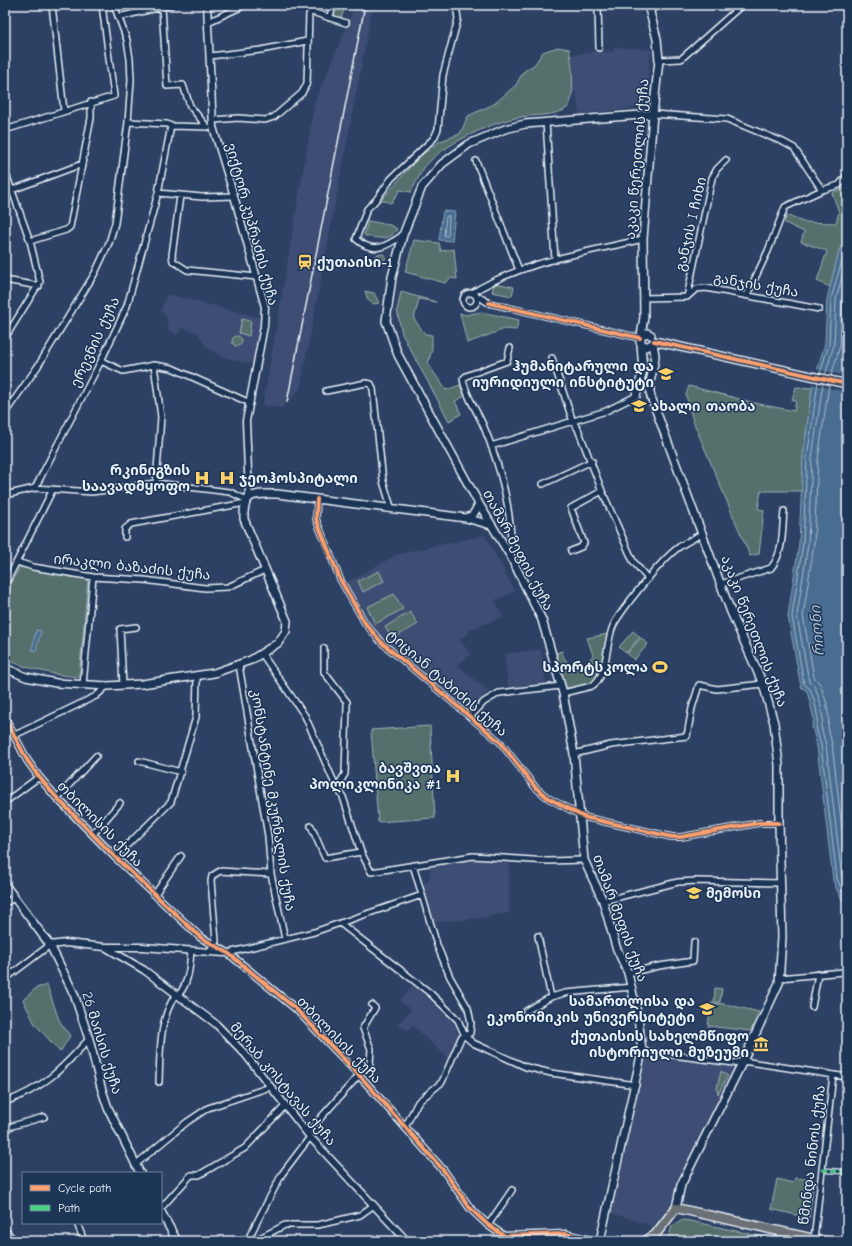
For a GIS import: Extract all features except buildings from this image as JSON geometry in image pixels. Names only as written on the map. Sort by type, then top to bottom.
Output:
[{"type":"main road","name":"აკაკი წერეთლის ქუჩა","points":[[636,396],[643,370],[641,340],[644,317],[643,239],[659,60],[657,39],[649,8]]},
{"type":"main road","name":"თამარ მეფის ქუჩა","points":[[600,1241],[636,1085],[642,1050],[632,987],[628,973],[616,947],[603,902],[584,860],[574,754],[562,689],[542,620],[510,557],[479,504],[398,355],[387,328],[387,305],[403,235],[422,187],[442,164],[469,144],[504,129],[525,124],[653,114]]},
{"type":"main road","name":"აკაკი წერეთლის ქუჩა","points":[[644,317],[652,340],[655,356],[649,387],[731,612],[763,684],[774,723],[779,754],[782,937],[780,978],[777,988],[743,1061],[681,1186],[676,1208]]},
{"type":"main road","points":[[652,340],[646,347],[641,340],[647,333],[652,340],[847,384]]},
{"type":"main road","points":[[636,396],[649,387]]},
{"type":"main road","points":[[5,668],[26,677],[56,683],[107,686],[142,684],[214,673],[239,665],[262,654],[278,643],[282,638],[286,631],[287,621],[284,611],[245,524],[244,515],[247,500],[261,493],[391,507],[466,518],[491,525]]},
{"type":"main road","points":[[466,518],[473,515],[479,504]]},
{"type":"main road","name":"26 მაისის ქუჩა","points":[[5,885],[50,945],[74,994],[89,1039],[103,1094],[139,1172]]},
{"type":"main road","points":[[645,1241],[654,1238],[676,1208],[824,1241]]},
{"type":"main road","points":[[162,1214],[177,1241]]},
{"type":"street","points":[[52,5],[64,111]]},
{"type":"street","points":[[5,130],[114,96],[102,5]]},
{"type":"street","points":[[5,413],[41,362],[95,273],[109,243],[118,203],[128,122],[131,80],[127,40],[114,5]]},
{"type":"street","points":[[118,17],[171,5]]},
{"type":"street","name":"ვიქტორ კუპრაძის ქუჩა","points":[[207,5],[210,56],[211,125],[234,196],[265,307],[246,427],[247,500]]},
{"type":"street","points":[[208,22],[245,5]]},
{"type":"street","points":[[329,18],[334,5]]},
{"type":"street","points":[[403,235],[387,246],[380,248],[362,244],[356,239],[367,209],[376,200],[391,179],[434,138],[438,128],[443,75],[458,19],[456,5]]},
{"type":"street","points":[[598,5],[599,48]]},
{"type":"street","points":[[649,8],[658,5]]},
{"type":"street","points":[[659,60],[681,59],[742,5]]},
{"type":"street","points":[[162,7],[167,86],[182,85],[190,106],[211,125]]},
{"type":"street","points":[[128,122],[167,124],[171,126],[211,125],[238,118],[265,120],[274,118],[302,93],[307,82],[309,59],[307,41],[309,14],[312,12],[346,23]]},
{"type":"street","points":[[210,56],[262,50],[307,41]]},
{"type":"street","points":[[30,241],[66,230],[70,227],[91,118],[92,102]]},
{"type":"street","points":[[653,114],[727,119],[783,142],[794,148],[822,190]]},
{"type":"street","points":[[546,122],[555,260]]},
{"type":"street","name":"ერევნის ქუჩა","points":[[35,488],[101,361],[127,306],[158,193],[171,126]]},
{"type":"street","name":"განჯის I ჩიხი","points":[[687,297],[712,178],[717,169],[726,160]]},
{"type":"street","points":[[476,161],[519,270]]},
{"type":"street","points":[[12,190],[82,164]]},
{"type":"street","points":[[5,171],[30,241],[40,278],[39,286],[5,337]]},
{"type":"street","points":[[747,295],[768,251],[785,207],[822,190],[839,185],[847,176]]},
{"type":"street","points":[[158,193],[180,196],[234,196]]},
{"type":"street","points":[[180,196],[172,255],[173,261],[187,270],[257,277]]},
{"type":"street","points":[[641,340],[489,304],[473,306],[466,305],[463,301],[466,294],[473,293],[495,279],[519,270],[643,239]]},
{"type":"street","points":[[5,280],[39,286]]},
{"type":"street","name":"განჯის ქუჩა","points":[[643,298],[687,297],[696,289],[706,288],[819,309]]},
{"type":"street","points":[[473,293],[489,304]]},
{"type":"street","points":[[473,293],[477,300],[473,306]]},
{"type":"street","points":[[510,348],[507,361],[466,376],[463,379],[491,446],[506,500],[512,536],[510,557]]},
{"type":"street","points":[[552,358],[573,422],[578,428],[592,461],[602,492],[633,561],[648,579]]},
{"type":"street","points":[[101,361],[123,371],[154,365],[172,368],[250,403]]},
{"type":"street","points":[[154,365],[161,416],[156,483]]},
{"type":"street","points":[[326,391],[366,383],[371,384],[373,389],[383,480],[391,507]]},
{"type":"street","points":[[491,446],[606,411],[636,396]]},
{"type":"street","points":[[543,484],[592,461]]},
{"type":"street","points":[[5,495],[35,488],[52,491],[92,492],[156,483],[230,492],[247,500]]},
{"type":"street","points":[[5,585],[18,562],[52,491]]},
{"type":"street","points":[[571,551],[581,547],[584,543],[571,508],[602,492]]},
{"type":"street","name":"ტიციან ტაბიძის ქუჩა","points":[[317,499],[316,519],[318,525],[340,579],[365,623],[390,650],[500,742],[537,789],[548,798],[584,816],[672,837],[681,837],[758,823],[779,823]]},
{"type":"street","points":[[125,537],[125,529],[131,524],[247,500]]},
{"type":"street","points":[[721,584],[771,568],[780,554],[784,511]]},
{"type":"street","points":[[470,717],[484,702],[499,693],[562,689],[592,686],[596,684],[604,666],[610,635],[615,623],[648,579],[679,546],[703,533]]},
{"type":"street","name":"ირაკლი ბაზაძის ქუჩა","points":[[18,562],[34,567],[93,577],[144,580],[205,588],[228,587],[266,570]]},
{"type":"street","points":[[83,685],[93,577]]},
{"type":"street","points":[[123,685],[120,629],[136,627]]},
{"type":"street","points":[[324,648],[324,672],[347,702],[345,774],[338,786]]},
{"type":"street","points":[[262,654],[305,716],[334,782],[338,786],[349,811],[361,852],[371,872],[473,856],[548,861],[584,860]]},
{"type":"street","name":"კონსტანტინე მკურნალის ქუჩა","points":[[239,665],[268,836],[271,874],[284,939]]},
{"type":"street","points":[[115,856],[171,802],[196,717],[197,675]]},
{"type":"street","points":[[574,754],[611,745],[687,736],[692,708],[699,685],[717,689],[763,684]]},
{"type":"street","points":[[14,736],[96,696],[107,686]]},
{"type":"street","name":"თბილისის ქუჩა","points":[[5,718],[39,777],[57,798],[211,949]]},
{"type":"street","points":[[57,798],[96,756]]},
{"type":"street","points":[[139,761],[181,772]]},
{"type":"street","points":[[5,802],[39,777]]},
{"type":"street","points":[[93,834],[120,803]]},
{"type":"street","points":[[310,826],[324,858],[361,852]]},
{"type":"street","points":[[155,894],[181,856]]},
{"type":"street","points":[[404,1127],[418,1102],[442,1082],[461,1038],[470,1033],[471,1023],[468,1008],[450,977],[439,951],[414,865]]},
{"type":"street","points":[[211,949],[216,941],[211,882],[212,876],[220,871],[271,874]]},
{"type":"street","points":[[603,902],[678,882],[781,883]]},
{"type":"street","points":[[5,979],[50,945],[66,943],[105,947],[143,947],[191,952],[211,949],[228,953],[340,923],[422,895]]},
{"type":"street","points":[[5,903],[14,898]]},
{"type":"street","points":[[340,923],[430,993],[458,1020],[465,1036],[473,1043],[526,1067],[551,1074],[636,1085]]},
{"type":"street","points":[[538,936],[551,997]]},
{"type":"street","points":[[628,973],[659,966],[693,961],[694,942]]},
{"type":"street","name":"მერაბ კოსტავას ქუჩა","points":[[105,947],[144,970],[216,1024],[245,1054],[309,1135],[407,1241]]},
{"type":"street","points":[[159,1082],[161,1035],[172,1000],[178,996],[183,988],[188,974],[191,952]]},
{"type":"street","name":"თბილისის ქუჩა","points":[[228,953],[296,1009],[360,1076],[444,1171],[470,1208],[488,1225],[505,1238],[566,1234],[595,1241]]},
{"type":"street","points":[[780,978],[843,972]]},
{"type":"street","points":[[816,985],[818,974]]},
{"type":"street","points":[[526,1011],[551,997],[566,993],[632,987]]},
{"type":"street","points":[[247,1241],[282,1174],[309,1135],[370,1063],[371,1049],[363,1028],[375,1008],[372,1005]]},
{"type":"street","points":[[5,1102],[34,1090],[66,1065],[89,1039]]},
{"type":"street","points":[[642,1050],[734,1063],[743,1061],[847,1077]]},
{"type":"street","name":"წმინდა ნინოს ქუჩა","points":[[814,1239],[833,1075]]},
{"type":"street","points":[[135,1165],[187,1122],[208,1108],[270,1087]]},
{"type":"street","points":[[162,1207],[191,1175],[199,1176],[245,1148],[285,1106]]},
{"type":"street","points":[[5,1128],[44,1117]]},
{"type":"street","points":[[822,1170],[847,1172]]},
{"type":"street","points":[[488,1225],[512,1190]]},
{"type":"street","points":[[254,1241],[285,1225],[318,1225],[360,1215],[374,1205]]},
{"type":"street","points":[[77,1224],[84,1241]]},
{"type":"street","points":[[5,1230],[15,1241]]},
{"type":"shaded area","points":[[353,5],[373,5],[300,389],[282,408],[263,405],[315,101],[351,16]]},
{"type":"shaded area","points":[[615,47],[651,50],[646,98],[635,108],[579,114],[576,92],[572,92],[571,55],[598,51],[613,52]]},
{"type":"shaded area","points":[[167,294],[262,318],[254,363],[245,363],[223,357],[205,347],[199,334],[203,330],[199,333],[181,328],[178,335],[168,330],[167,318],[161,311]]},
{"type":"shaded area","points":[[485,535],[515,592],[495,600],[503,617],[469,630],[468,635],[459,639],[471,655],[457,665],[489,691],[468,713],[376,635],[345,583],[398,554]]},
{"type":"shaded area","points":[[541,649],[546,685],[508,688],[505,654]]},
{"type":"shaded area","points":[[473,860],[509,862],[509,913],[465,920],[434,922],[422,883],[428,882],[430,875],[429,867]]},
{"type":"shaded area","points":[[413,985],[456,1023],[458,1041],[448,1058],[412,1025],[408,1030],[398,1024],[411,1010],[400,1001]]},
{"type":"shaded area","points":[[644,1054],[739,1067],[662,1222],[655,1227],[608,1212]]},
{"type":"green space","points":[[337,5],[346,5],[341,18],[333,15]]},
{"type":"green space","points":[[558,47],[569,49],[570,54],[572,71],[572,97],[567,108],[563,111],[551,114],[510,119],[459,140],[438,154],[427,164],[411,192],[400,190],[391,203],[381,200],[419,157],[440,141],[460,134],[468,116],[494,104],[516,85],[523,72],[535,64],[543,52]]},
{"type":"green space","points":[[847,187],[847,233],[839,251],[830,287],[817,281],[827,251],[801,242],[804,232],[785,223],[786,215],[803,222],[836,223],[839,212],[832,193]]},
{"type":"green space","points":[[368,221],[390,225],[397,229],[391,236],[383,238],[366,236],[364,235]]},
{"type":"green space","points":[[414,240],[439,243],[441,251],[454,249],[457,279],[451,278],[445,283],[405,272]]},
{"type":"green space","points":[[383,254],[387,257],[380,264],[370,262],[377,255]]},
{"type":"green space","points":[[494,283],[514,287],[512,296],[492,292]]},
{"type":"green space","points":[[365,291],[374,293],[379,303],[373,304],[368,300]]},
{"type":"green space","points":[[401,292],[436,302],[419,299],[414,319],[425,334],[432,335],[432,349],[428,364],[446,390],[460,385],[465,396],[455,401],[461,414],[449,421],[402,334],[397,310]]},
{"type":"green space","points":[[481,312],[519,320],[516,330],[505,329],[467,343],[460,313],[465,315]]},
{"type":"green space","points":[[242,319],[251,321],[249,336],[239,333]]},
{"type":"green space","points":[[235,336],[239,336],[241,337],[241,345],[235,346],[232,343],[232,339]]},
{"type":"green space","points":[[646,357],[651,357],[649,372],[644,384],[646,373]]},
{"type":"green space","points":[[689,386],[759,404],[794,411],[796,401],[792,400],[796,387],[812,388],[803,458],[802,491],[761,491],[758,509],[764,510],[759,554],[750,556],[693,421],[686,395]]},
{"type":"green space","points":[[20,567],[88,579],[79,677],[41,671],[5,659],[5,594]]},
{"type":"green space","points":[[379,571],[384,581],[363,592],[358,581]]},
{"type":"green space","points":[[394,594],[403,609],[375,624],[367,607]]},
{"type":"green space","points":[[410,612],[418,624],[392,639],[385,627]]},
{"type":"green space","points":[[633,631],[640,637],[626,653],[619,647]]},
{"type":"green space","points":[[608,634],[602,668],[596,680],[592,684],[586,686],[564,688],[556,653],[562,651],[567,662],[576,666],[585,667],[593,655],[587,638]]},
{"type":"green space","points":[[641,638],[648,644],[634,660],[627,653]]},
{"type":"green space","points":[[430,726],[435,818],[378,822],[371,730]]},
{"type":"green space","points":[[47,985],[59,1020],[70,1036],[60,1052],[35,1024],[23,1000],[36,988]]},
{"type":"green space","points":[[715,988],[722,989],[720,1002],[714,1002]]},
{"type":"green space","points":[[711,1003],[725,1004],[759,1012],[751,1031],[708,1026]]},
{"type":"green space","points":[[721,1071],[728,1076],[718,1094],[717,1088]]},
{"type":"green space","points":[[795,1178],[814,1180],[809,1218],[771,1209],[777,1179],[793,1183]]},
{"type":"green space","points":[[683,1220],[783,1241],[667,1241],[672,1226]]},
{"type":"water","points":[[443,211],[455,212],[452,241],[439,240]]},
{"type":"water","name":"რიონი","points":[[847,233],[847,909],[833,880],[817,746],[812,726],[814,719],[807,691],[801,687],[788,616],[799,543],[803,458],[812,388],[825,343],[827,299],[839,251]]},
{"type":"water","points":[[36,630],[41,631],[36,651],[32,650]]},
{"type":"pier","points":[[816,369],[847,376],[847,392],[811,384]]},
{"type":"railway","points":[[287,402],[365,5]]},
{"type":"marked path","points":[[822,1170],[847,1172]]},
{"type":"cycle path","points":[[489,303],[640,338]]},
{"type":"cycle path","points":[[654,341],[847,384]]},
{"type":"cycle path","points":[[317,499],[316,519],[340,579],[365,623],[381,642],[500,742],[535,787],[548,798],[584,817],[672,837],[681,837],[759,823],[779,823]]},
{"type":"cycle path","points":[[5,718],[27,760],[57,798],[115,857],[200,937],[228,953],[296,1009],[360,1076],[444,1171],[470,1208],[488,1225],[504,1236],[566,1234],[595,1241]]},
{"type":"place","name":"ქუთაისი-1","points":[[305,262]]},
{"type":"place","name":"ჰუმანიტარული და იურიდიული ინსტიტუტი","points":[[666,374]]},
{"type":"place","name":"ახალი თაობა","points":[[639,406]]},
{"type":"place","name":"რკინიგზის საავადმყოფო","points":[[202,478]]},
{"type":"place","name":"ჯეოჰოსპიტალი","points":[[227,478]]},
{"type":"place","name":"სპორტსკოლა","points":[[660,667]]},
{"type":"place","name":"ბავშვთა პოლიკლინიკა #1","points":[[453,776]]},
{"type":"place","name":"მემოსი","points":[[694,893]]},
{"type":"place","name":"სამართლისა და ეკონომიკის უნივერსიტეტი","points":[[707,1009]]},
{"type":"place","name":"ქუთაისის სახელმწიფო ისტორიული მუზეუმი","points":[[761,1044]]}]
